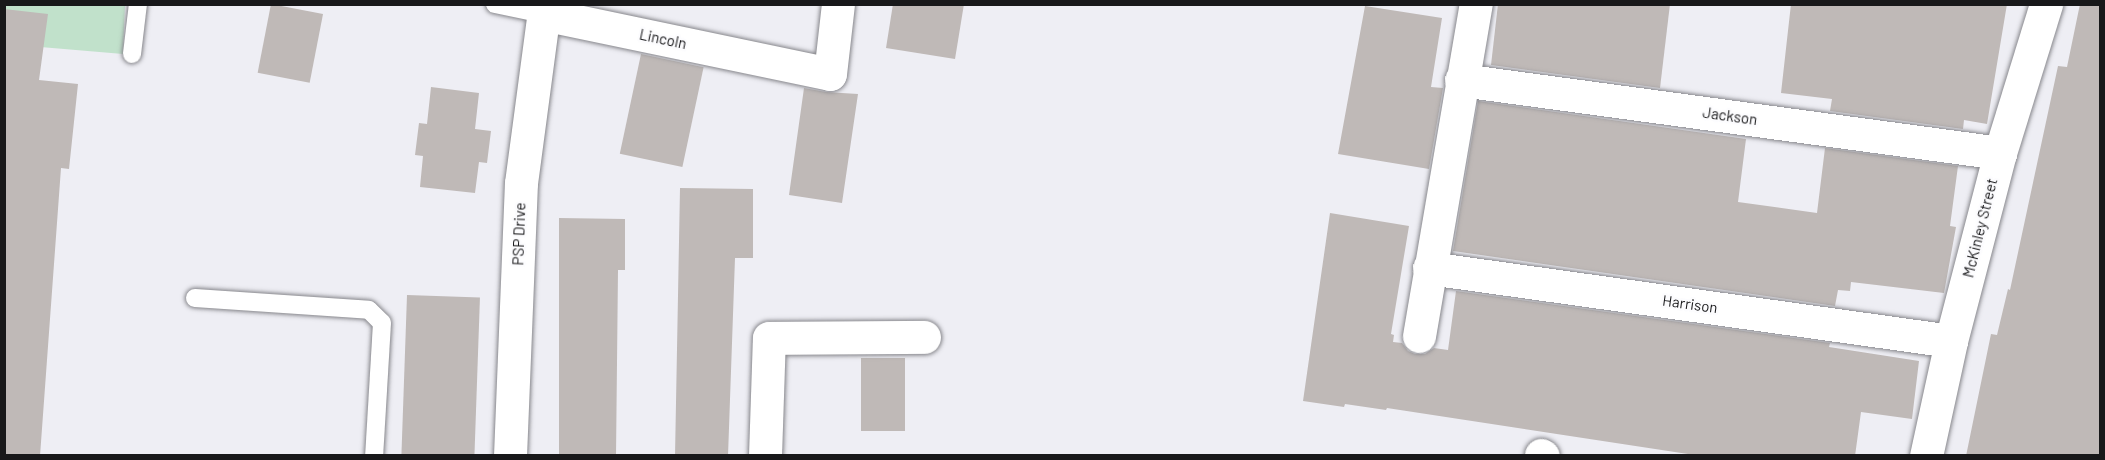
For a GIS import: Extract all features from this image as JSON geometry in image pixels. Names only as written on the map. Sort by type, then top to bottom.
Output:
[{"type":"street","name":"Lincoln","points":[[544,9],[830,74],[838,4]]},
{"type":"street","points":[[1419,336],[1461,80],[1476,4]]},
{"type":"street","name":"McKinley Street","points":[[1926,456],[1951,341],[2000,153],[2046,4]]},
{"type":"street","name":"PSP Drive","points":[[510,456],[521,183],[544,9]]},
{"type":"street","name":"Jackson","points":[[1461,80],[2000,153]]},
{"type":"street","name":"Harrison","points":[[1429,268],[1951,341]]},
{"type":"street","points":[[765,456],[769,338],[924,337]]},
{"type":"lane","points":[[132,54],[138,4]]},
{"type":"lane","name":"Lincoln","points":[[495,4],[544,9]]},
{"type":"lane","points":[[195,298],[369,310],[382,323],[374,456]]},
{"type":"green space","points":[[4,5],[125,5],[123,54],[5,44]]},
{"type":"building","points":[[271,4],[323,14],[310,83],[258,73]]},
{"type":"building","points":[[893,4],[964,4],[955,59],[886,48]]},
{"type":"building","points":[[1498,4],[1670,4],[1660,88],[1491,65]]},
{"type":"building","points":[[1791,4],[2007,4],[1987,124],[1964,120],[1963,129],[1830,111],[1832,99],[1781,93]]},
{"type":"building","points":[[2080,4],[2100,4],[2100,456],[1966,456],[1991,334],[1997,335],[2008,289],[2010,290],[2058,66],[2067,67]]},
{"type":"building","points":[[1365,6],[1442,18],[1431,87],[1443,88],[1429,169],[1338,154]]},
{"type":"building","points":[[4,9],[48,14],[39,80],[78,84],[69,169],[61,168],[40,456],[4,456]]},
{"type":"building","points":[[641,54],[704,67],[682,167],[620,154]]},
{"type":"building","points":[[431,87],[479,93],[475,129],[491,131],[487,163],[479,162],[475,193],[420,187],[423,156],[415,155],[419,123],[427,124]]},
{"type":"building","points":[[804,88],[858,94],[842,203],[789,195]]},
{"type":"building","points":[[1478,101],[1746,139],[1738,202],[1817,213],[1825,148],[1958,166],[1950,226],[1956,227],[1944,293],[1851,282],[1850,291],[1838,290],[1835,306],[1453,251]]},
{"type":"building","points":[[680,188],[753,189],[753,258],[735,258],[728,456],[675,456]]},
{"type":"building","points":[[1330,213],[1409,226],[1391,334],[1394,335],[1393,342],[1402,343],[1408,351],[1415,354],[1425,354],[1434,348],[1448,350],[1456,291],[1830,343],[1829,347],[1919,361],[1912,419],[1861,412],[1855,456],[1701,456],[1387,408],[1386,410],[1345,404],[1344,407],[1303,401]]},
{"type":"building","points":[[559,218],[625,219],[625,270],[618,270],[616,456],[559,456]]},
{"type":"building","points":[[407,295],[480,298],[474,456],[401,456]]},
{"type":"building","points":[[861,358],[905,358],[905,431],[861,431]]}]
